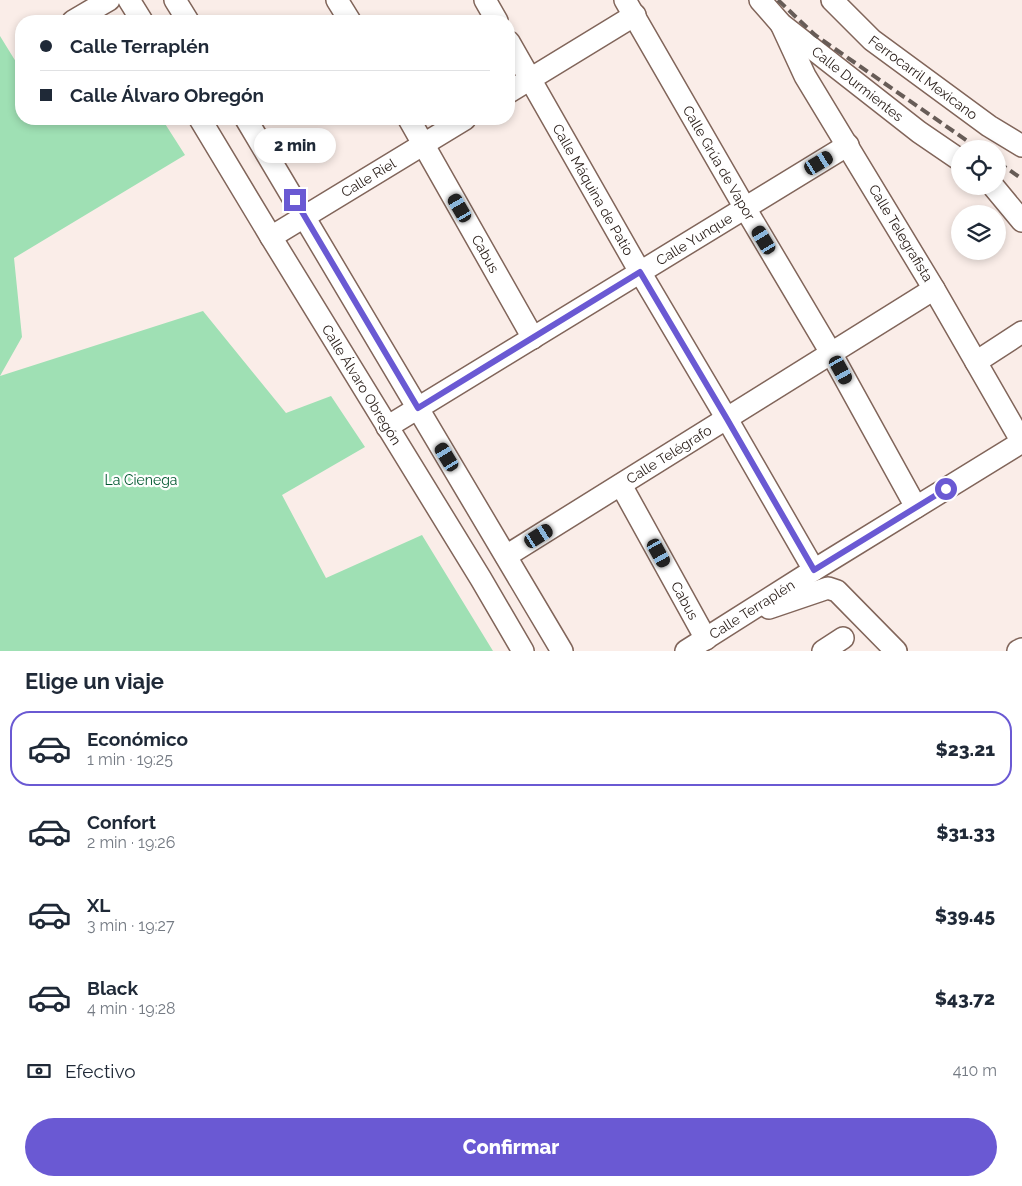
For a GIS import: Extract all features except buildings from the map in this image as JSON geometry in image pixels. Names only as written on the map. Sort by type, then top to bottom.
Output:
[{"type":"street","points":[[83,15],[109,0]]},
{"type":"street","points":[[130,0],[139,15]]},
{"type":"street","points":[[175,0],[184,15]]},
{"type":"street","points":[[337,0],[346,15]]},
{"type":"street","points":[[485,0],[494,15]]},
{"type":"street","name":"Calle Durmientes","points":[[760,0],[782,24],[919,132],[951,154]]},
{"type":"street","name":"Ferrocarril Mexicano","points":[[832,0],[872,40],[988,126],[1022,146]]},
{"type":"street","points":[[515,88],[630,8]]},
{"type":"street","name":"Calle Grúa de Vapor","points":[[630,8],[831,353],[916,508]]},
{"type":"street","name":"Calle Telegrafista","points":[[782,24],[805,76],[934,289],[1022,442]]},
{"type":"street","name":"Calle Máquina de Patio","points":[[515,53],[640,272],[814,570]]},
{"type":"street","name":"Calle Álvaro Obregón","points":[[204,125],[524,651]]},
{"type":"street","points":[[250,125],[562,651]]},
{"type":"street","name":"Cabus","points":[[413,125],[533,338]]},
{"type":"street","name":"Calle Riel","points":[[271,237],[455,125]]},
{"type":"street","name":"Calle Yunque","points":[[387,427],[848,145]]},
{"type":"street","points":[[1000,195],[1021,221]]},
{"type":"street","name":"Calle Telégrafo","points":[[506,556],[934,289]]},
{"type":"street","points":[[976,362],[1022,332]]},
{"type":"street","name":"Calle Terraplén","points":[[686,651],[1022,442]]},
{"type":"street","name":"Cabus","points":[[621,485],[706,639]]},
{"type":"street","points":[[736,620],[828,588],[837,591],[896,651]]},
{"type":"street","points":[[823,651],[843,638]]},
{"type":"street","points":[[1018,651],[1022,649]]},
{"type":"green space","points":[[0,36],[15,60],[15,125],[166,125],[185,155],[14,258],[22,337],[0,376]]},
{"type":"green space","name":"La Cienega","points":[[203,311],[286,413],[331,396],[365,447],[282,495],[326,578],[422,535],[493,651],[0,651],[0,376]]},
{"type":"railway","points":[[778,0],[815,35],[966,140]]},
{"type":"railway","points":[[1006,168],[1022,179]]},
{"type":"route","points":[[295,200],[418,408],[640,272],[814,570],[946,489]]}]
